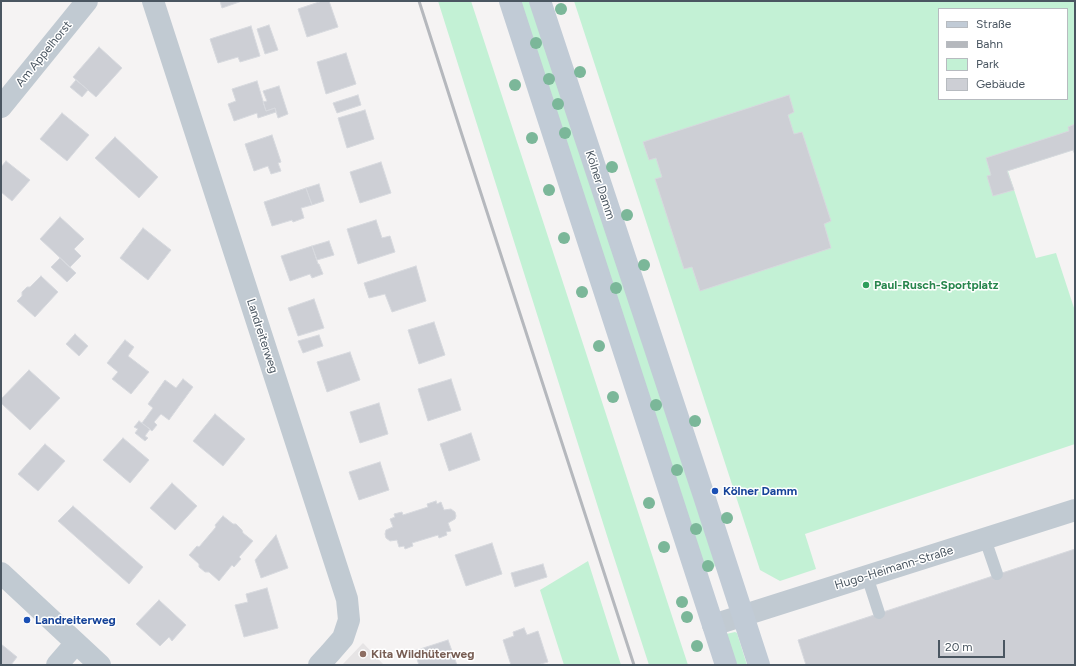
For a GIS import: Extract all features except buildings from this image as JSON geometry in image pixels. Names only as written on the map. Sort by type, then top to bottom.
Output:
[{"type":"street","name":"Am Appelhorst","points":[[1,107],[87,1]]},
{"type":"street","name":"Landreiterweg","points":[[153,1],[347,599],[349,620],[343,638],[319,665]]},
{"type":"street","points":[[510,1],[726,665]]},
{"type":"street","name":"Kölner Damm","points":[[540,1],[759,665]]},
{"type":"street","name":"Hugo-Heimann-Straße","points":[[713,625],[1075,510]]},
{"type":"street","points":[[1,573],[100,665]]},
{"type":"street","points":[[58,665],[76,643]]},
{"type":"lane","points":[[985,539],[997,574]]},
{"type":"lane","points":[[867,576],[879,613]]},
{"type":"shaded area","name":"Kita Wildhüterweg","points":[[363,643],[384,665],[342,665]]},
{"type":"green space","points":[[438,1],[471,1],[688,665],[649,665]]},
{"type":"green space","points":[[517,1],[531,1],[716,566],[703,570]]},
{"type":"green space","name":"Paul-Rusch-Sportplatz","points":[[574,1],[1075,1],[1075,155],[1073,150],[1008,171],[1036,258],[1056,253],[1075,311],[1075,444],[805,534],[816,569],[780,581],[760,570]]},
{"type":"green space","points":[[588,561],[621,665],[564,665],[540,590]]},
{"type":"green space","points":[[737,633],[747,665],[734,665],[726,634]]},
{"type":"railway","points":[[419,1],[634,665]]},
{"type":"place","name":"Paul-Rusch-Sportplatz","points":[[866,285]]},
{"type":"place","name":"Kölner Damm","points":[[715,491]]},
{"type":"place","name":"Landreiterweg","points":[[27,620]]},
{"type":"place","name":"Kita Wildhüterweg","points":[[363,654]]}]
